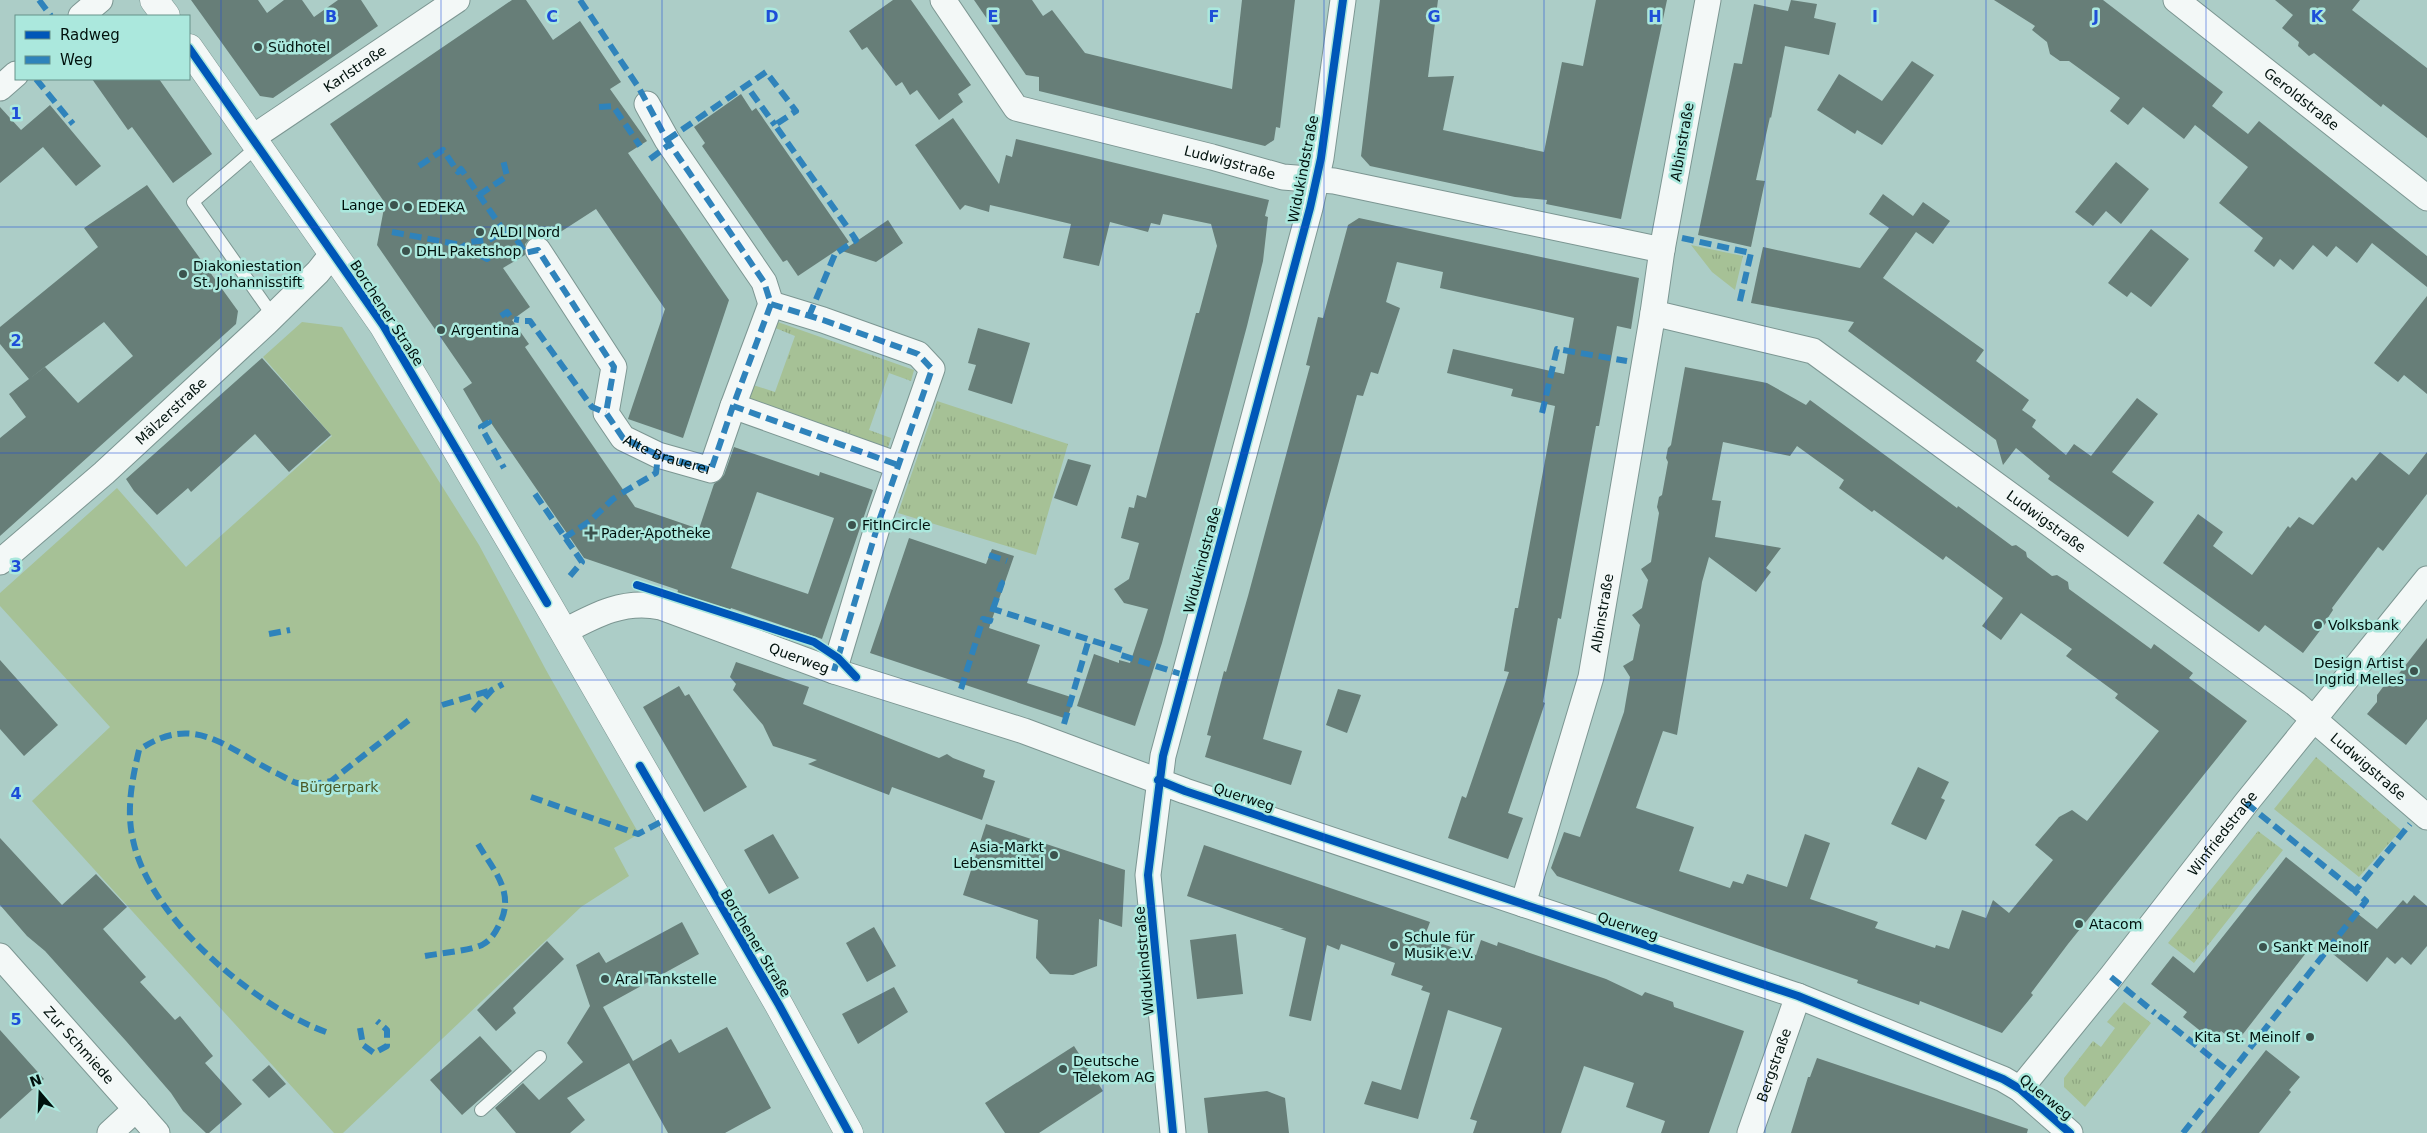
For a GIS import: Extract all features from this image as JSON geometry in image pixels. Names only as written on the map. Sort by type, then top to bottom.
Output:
[{"type":"main road","points":[[154,0],[165,15]]},
{"type":"main road","name":"Borchener Straße","points":[[190,49],[383,325],[779,1006],[849,1133]]},
{"type":"street","points":[[82,15],[100,0]]},
{"type":"street","name":"Karlstraße","points":[[255,142],[457,0]]},
{"type":"street","name":"Ludwigstraße","points":[[943,0],[1016,108],[1212,157],[1283,178],[1334,181],[1662,250]]},
{"type":"street","name":"Widukindstraße","points":[[1173,1133],[1148,875],[1158,780],[1308,218],[1321,158],[1343,0]]},
{"type":"street","name":"Albinstraße","points":[[1523,904],[1591,677],[1662,250],[1708,0]]},
{"type":"street","name":"Geroldstraße","points":[[2176,0],[2427,198]]},
{"type":"street","points":[[0,88],[15,75]]},
{"type":"street","points":[[647,104],[667,140],[764,282],[771,304],[823,320],[918,354],[932,369],[898,465],[834,671]]},
{"type":"street","name":"Alte Brauerei","points":[[538,250],[614,367],[606,413],[623,438],[658,455],[711,470],[771,304]]},
{"type":"street","name":"Mälzerstraße","points":[[3,552],[104,473],[273,316],[318,272],[333,253]]},
{"type":"street","name":"Ludwigstraße","points":[[1653,313],[1813,351],[2314,719],[2427,817]]},
{"type":"street","points":[[733,406],[898,465]]},
{"type":"street","name":"Winfriedstraße","points":[[2020,1089],[2427,579]]},
{"type":"street","name":"Querweg","points":[[563,632],[603,611],[631,605],[647,604],[661,606],[834,671],[1024,731],[1184,791],[1798,996],[2003,1078],[2020,1089],[2070,1133]]},
{"type":"street","name":"Zur Schmiede","points":[[0,956],[157,1133]]},
{"type":"street","name":"Bergstraße","points":[[1750,1133],[1798,996]]},
{"type":"street","points":[[110,1133],[136,1109]]},
{"type":"lane","points":[[255,142],[193,202],[273,316]]},
{"type":"lane","points":[[481,1110],[540,1057]]},
{"type":"green space","points":[[1691,245],[1743,256],[1735,290],[1712,272]]},
{"type":"green space","points":[[775,321],[914,370],[911,381],[889,373],[869,430],[891,438],[887,450],[747,400],[753,385],[775,392],[795,336],[773,327]]},
{"type":"green space","name":"Bürgerpark","points":[[302,322],[342,327],[479,545],[546,670],[639,834],[614,848],[629,876],[581,907],[343,1133],[334,1133],[32,801],[110,727],[0,606],[0,593],[117,488],[186,567],[332,436],[263,357]]},
{"type":"green space","points":[[937,401],[1068,444],[1036,555],[898,513]]},
{"type":"green space","points":[[2316,757],[2401,830],[2359,877],[2274,809]]},
{"type":"green space","points":[[2258,831],[2283,850],[2194,963],[2168,943]]},
{"type":"green space","points":[[2124,1002],[2151,1023],[2085,1107],[2064,1087],[2064,1078],[2093,1041],[2101,1047],[2115,1028],[2107,1022]]},
{"type":"building","points":[[191,0],[258,0],[267,13],[284,0],[302,0],[314,17],[338,0],[361,0],[378,26],[273,98],[260,96]]},
{"type":"building","points":[[512,0],[526,0],[553,40],[580,21],[621,82],[610,89],[647,141],[628,153],[729,300],[683,438],[628,419],[665,309],[596,209],[548,240],[538,236],[531,238],[525,244],[525,255],[503,268],[530,307],[512,320],[529,344],[525,347],[635,507],[699,529],[714,484],[724,475],[734,447],[819,476],[820,472],[873,490],[822,639],[731,608],[729,612],[677,594],[678,590],[584,558],[489,420],[483,423],[463,389],[472,383],[377,245],[385,203],[330,124]],"holes":[[[757,492],[834,518],[808,594],[731,568]]]},
{"type":"building","points":[[893,0],[911,0],[971,85],[958,94],[963,102],[939,120],[917,90],[910,95],[902,82],[896,86],[867,47],[862,50],[849,31]]},
{"type":"building","points":[[974,0],[1032,0],[1043,16],[1052,10],[1085,53],[1232,89],[1242,0],[1295,0],[1280,128],[1276,127],[1274,140],[1265,146],[1039,91],[1039,77],[1026,75]]},
{"type":"building","points":[[1380,0],[1438,0],[1428,77],[1454,76],[1443,130],[1544,152],[1562,62],[1583,66],[1596,0],[1667,0],[1621,219],[1546,204],[1547,200],[1515,197],[1370,166],[1361,156]]},
{"type":"building","points":[[1791,0],[1817,4],[1814,18],[1836,23],[1829,55],[1785,46],[1771,118],[1756,180],[1765,181],[1751,247],[1698,235],[1734,63],[1742,64],[1754,4],[1788,11]]},
{"type":"building","points":[[1994,0],[2103,0],[2223,92],[2212,106],[2248,134],[2259,121],[2427,256],[2427,287],[2372,243],[2357,263],[2336,246],[2327,257],[2313,245],[2293,270],[2280,259],[2274,267],[2254,251],[2263,238],[2219,203],[2248,167],[2195,125],[2184,139],[2143,107],[2128,125],[2110,111],[2120,98],[2069,61],[2060,61],[2050,54],[2047,42],[2032,30],[2035,26]]},
{"type":"building","points":[[2275,0],[2360,0],[2352,10],[2427,68],[2427,138],[2383,104],[2381,107],[2314,53],[2309,56],[2298,46],[2299,42],[2282,28],[2293,15]]},
{"type":"building","points":[[1912,61],[1934,75],[1882,145],[1857,130],[1855,134],[1817,110],[1839,74],[1882,101]]},
{"type":"building","points":[[93,80],[160,80],[212,154],[173,183],[132,127],[128,130]]},
{"type":"building","points":[[741,94],[752,111],[756,108],[849,242],[798,276],[787,260],[783,262],[702,146],[705,143],[694,127]]},
{"type":"building","points":[[50,105],[101,166],[76,186],[43,147],[0,183],[0,107],[21,130]]},
{"type":"building","points":[[953,118],[999,184],[1006,155],[1012,157],[1016,139],[1269,200],[1265,216],[1268,217],[1263,261],[1247,326],[1162,643],[1135,726],[1077,706],[1094,654],[1119,663],[1119,660],[1130,663],[1148,609],[1124,603],[1114,589],[1129,579],[1139,543],[1121,538],[1129,507],[1134,508],[1137,495],[1146,498],[1196,313],[1199,313],[1217,246],[1211,224],[1163,214],[1160,225],[1151,223],[1148,232],[1110,222],[1099,266],[1063,258],[1071,224],[990,205],[989,212],[965,205],[960,210],[915,145]]},
{"type":"building","points":[[2116,162],[2149,189],[2121,224],[2106,211],[2093,226],[2075,212]]},
{"type":"building","points":[[147,185],[238,311],[236,324],[0,536],[0,438],[26,417],[9,394],[29,379],[0,344],[0,327],[98,247],[84,228]],"holes":[[[104,322],[133,356],[78,403],[45,367],[29,379]]]},
{"type":"building","points":[[1883,194],[1913,216],[1923,202],[1950,221],[1933,244],[1916,232],[1883,278],[1984,350],[1976,361],[2029,400],[2022,410],[2036,420],[2032,427],[2066,455],[2074,444],[2091,456],[2137,398],[2158,414],[2112,472],[2154,502],[2128,537],[2048,479],[2050,476],[2016,448],[2003,465],[1996,440],[1848,331],[1854,322],[1751,303],[1763,247],[1860,268],[1889,228],[1869,214]]},
{"type":"building","points":[[1359,218],[1639,278],[1631,329],[1617,326],[1599,426],[1596,426],[1561,619],[1558,618],[1543,702],[1545,703],[1508,813],[1523,818],[1508,859],[1448,838],[1462,796],[1466,798],[1509,672],[1504,671],[1515,608],[1518,608],[1555,406],[1511,396],[1513,389],[1447,373],[1453,349],[1564,374],[1574,318],[1440,288],[1443,272],[1397,262],[1386,302],[1400,308],[1378,374],[1371,372],[1363,396],[1357,395],[1263,739],[1302,751],[1291,785],[1205,757],[1211,736],[1207,735],[1224,671],[1226,672],[1248,596],[1310,366],[1306,365],[1318,317],[1323,318],[1348,225]]},
{"type":"building","points":[[888,220],[903,243],[876,262],[842,251]]},
{"type":"building","points":[[2151,229],[2189,259],[2151,307],[2131,292],[2127,297],[2108,283]]},
{"type":"building","points":[[2427,296],[2427,394],[2404,375],[2398,382],[2374,363]]},
{"type":"building","points":[[978,328],[1030,343],[1012,404],[968,390],[976,365],[968,363]]},
{"type":"building","points":[[262,358],[331,435],[289,472],[255,434],[191,492],[188,488],[157,515],[134,491],[126,479]]},
{"type":"building","points":[[1685,367],[1767,383],[1806,405],[1810,400],[1957,508],[1958,506],[2012,546],[2016,545],[2026,552],[2027,557],[2052,576],[2057,575],[2068,582],[2069,589],[2151,649],[2154,644],[2193,673],[2189,678],[2247,721],[2068,944],[2031,993],[2033,995],[2002,1033],[1920,1001],[1919,1005],[1857,983],[1858,980],[1557,876],[1551,868],[1564,832],[1580,837],[1624,712],[1630,677],[1623,666],[1633,660],[1640,625],[1632,615],[1642,608],[1648,580],[1641,569],[1651,562],[1659,513],[1657,507],[1659,497],[1662,495],[1668,462],[1666,458],[1668,448],[1671,445]],"holes":[[[1723,442],[1790,456],[1797,446],[1844,480],[1839,488],[1872,512],[1874,510],[1943,560],[1946,556],[2003,598],[1982,626],[2001,640],[2021,613],[2072,649],[2066,656],[2118,694],[2115,698],[2159,731],[2087,821],[2072,810],[2059,817],[2035,845],[2053,860],[2009,913],[1993,900],[1986,918],[1962,910],[1949,949],[1936,945],[1935,948],[1875,928],[1878,922],[1810,899],[1830,843],[1805,834],[1787,887],[1747,874],[1743,884],[1733,881],[1730,888],[1679,871],[1694,827],[1636,808],[1663,731],[1677,735],[1702,582],[1709,557],[1756,592],[1771,572],[1766,568],[1781,548],[1715,537],[1721,501],[1712,500]]]},
{"type":"building","points":[[2380,452],[2409,475],[2427,452],[2427,494],[2383,551],[2378,547],[2332,608],[2333,610],[2328,620],[2303,653],[2265,625],[2259,632],[2163,563],[2198,514],[2223,532],[2213,546],[2252,575],[2288,526],[2290,528],[2299,517],[2313,525],[2352,477],[2356,481]]},
{"type":"building","points":[[1068,459],[1091,465],[1077,506],[1054,498]]},
{"type":"building","points":[[909,538],[986,564],[992,549],[1014,556],[989,628],[1040,645],[1027,683],[1074,698],[1067,719],[870,653]]},
{"type":"building","points":[[2427,638],[2427,719],[2406,745],[2367,714],[2377,702],[2377,695],[2383,687],[2389,686]]},
{"type":"building","points":[[0,660],[58,725],[24,756],[0,729]]},
{"type":"building","points":[[736,662],[809,687],[803,704],[939,758],[947,754],[985,770],[983,777],[995,781],[982,820],[892,787],[889,795],[808,764],[817,760],[773,746],[763,725],[733,690],[736,684],[730,677]]},
{"type":"building","points":[[679,686],[685,696],[689,694],[747,787],[704,812],[643,707]]},
{"type":"building","points":[[1338,689],[1361,695],[1347,733],[1326,725]]},
{"type":"building","points":[[1918,767],[1949,782],[1941,798],[1945,800],[1926,840],[1891,824]]},
{"type":"building","points":[[986,824],[1125,870],[1122,927],[1099,919],[1097,966],[1073,975],[1050,974],[1036,958],[1038,920],[963,895]]},
{"type":"building","points":[[773,834],[799,878],[769,894],[744,850]]},
{"type":"building","points":[[0,838],[62,905],[96,874],[127,907],[103,929],[146,977],[140,982],[175,1020],[180,1016],[213,1056],[205,1063],[242,1104],[209,1133],[206,1133],[183,1111],[171,1093],[126,1041],[45,951],[27,936],[0,905]]},
{"type":"building","points":[[1204,845],[1430,922],[1424,938],[1476,955],[1481,940],[1497,946],[1498,942],[1606,979],[1642,996],[1645,992],[1673,1002],[1674,1007],[1744,1031],[1709,1133],[1661,1133],[1665,1121],[1626,1107],[1634,1083],[1584,1066],[1561,1133],[1473,1133],[1477,1121],[1470,1119],[1502,1028],[1448,1010],[1418,1119],[1364,1104],[1372,1081],[1401,1090],[1430,993],[1421,990],[1423,986],[1391,975],[1395,963],[1341,944],[1339,950],[1327,945],[1311,1021],[1289,1016],[1306,938],[1187,896]]},
{"type":"building","name":"Sankt Meinolf","points":[[2286,857],[2377,929],[2403,900],[2407,904],[2414,895],[2427,906],[2427,946],[2411,965],[2402,957],[2395,964],[2387,957],[2367,982],[2316,940],[2236,1043],[2221,1031],[2213,1041],[2183,1017],[2187,1012],[2151,984],[2173,956],[2194,973]]},
{"type":"building","points":[[682,922],[699,954],[603,1007],[633,1061],[671,1039],[679,1053],[727,1027],[771,1108],[725,1133],[668,1133],[629,1063],[567,1098],[585,1120],[570,1133],[516,1133],[495,1108],[523,1083],[539,1100],[583,1062],[567,1043],[590,1006],[576,965],[599,952],[606,963]]},
{"type":"building","points":[[874,927],[896,966],[867,982],[846,943]]},
{"type":"building","points":[[1236,934],[1243,994],[1197,999],[1190,940]]},
{"type":"building","points":[[547,941],[564,959],[513,1008],[516,1013],[496,1031],[477,1010]]},
{"type":"building","points":[[894,987],[908,1012],[858,1044],[842,1014]]},
{"type":"building","points":[[0,1030],[44,1079],[0,1119]]},
{"type":"building","points":[[480,1036],[512,1071],[462,1115],[430,1080]]},
{"type":"building","name":"Deutsche Telekom AG","points":[[1074,1046],[1103,1091],[1039,1133],[1005,1133],[985,1103]]},
{"type":"building","points":[[2266,1050],[2300,1077],[2289,1090],[2291,1092],[2259,1133],[2201,1133]]},
{"type":"building","points":[[1817,1058],[2028,1129],[2027,1133],[1791,1133],[1808,1077],[1810,1077]]},
{"type":"building","points":[[269,1065],[286,1084],[269,1098],[252,1080]]},
{"type":"building","points":[[1267,1091],[1285,1098],[1289,1133],[1208,1133],[1204,1098]]},
{"type":"marked path","points":[[39,0],[50,15]]},
{"type":"marked path","points":[[580,0],[639,88],[667,140],[764,282],[771,304],[823,320],[918,354],[932,369],[880,518],[834,671]]},
{"type":"marked path","points":[[667,140],[766,72],[796,111],[775,125],[848,228]]},
{"type":"marked path","points":[[37,80],[73,124]]},
{"type":"marked path","points":[[751,92],[775,125]]},
{"type":"marked path","points":[[599,107],[613,106],[640,146]]},
{"type":"marked path","points":[[650,159],[670,144]]},
{"type":"marked path","points":[[419,166],[443,150],[458,172],[461,169],[504,231]]},
{"type":"marked path","points":[[479,195],[507,176],[503,160]]},
{"type":"marked path","points":[[456,251],[470,242],[489,240],[504,231],[509,238]]},
{"type":"marked path","points":[[838,252],[856,240],[850,231]]},
{"type":"marked path","points":[[392,232],[461,245],[487,259],[501,249]]},
{"type":"marked path","points":[[1682,238],[1751,253],[1739,305]]},
{"type":"marked path","points":[[517,240],[525,253],[538,250],[614,367],[606,413],[623,438],[658,455],[711,470],[733,406]]},
{"type":"marked path","points":[[809,316],[835,254]]},
{"type":"marked path","points":[[771,304],[733,406],[898,465]]},
{"type":"marked path","points":[[501,316],[507,312],[512,319],[519,320]]},
{"type":"marked path","points":[[525,321],[530,321],[592,407],[606,413]]},
{"type":"marked path","points":[[1542,413],[1557,349],[1627,361]]},
{"type":"marked path","points":[[488,421],[481,427],[504,468]]},
{"type":"marked path","points":[[622,493],[656,473],[658,455]]},
{"type":"marked path","points":[[535,494],[582,562],[570,576]]},
{"type":"marked path","points":[[564,538],[590,521],[621,494]]},
{"type":"marked path","points":[[989,555],[1007,561]]},
{"type":"marked path","points":[[993,609],[1002,583],[1000,582]]},
{"type":"marked path","points":[[961,689],[983,619],[990,621],[993,609],[1122,650],[1121,655],[1184,675]]},
{"type":"marked path","points":[[269,634],[290,630]]},
{"type":"marked path","points":[[1064,724],[1089,639]]},
{"type":"marked path","points":[[473,711],[492,690],[503,684]]},
{"type":"marked path","points":[[442,705],[492,690]]},
{"type":"marked path","points":[[326,1032],[268,1002],[238,980],[208,955],[182,928],[160,899],[143,870],[131,829],[131,795],[139,750],[159,739],[177,734],[193,734],[225,745],[294,782],[314,784],[331,781],[409,720]]},
{"type":"marked path","points":[[531,797],[638,834],[670,817]]},
{"type":"marked path","points":[[2246,803],[2355,891]]},
{"type":"marked path","points":[[2183,1133],[2366,901],[2355,891],[2410,824]]},
{"type":"marked path","points":[[425,956],[482,945],[488,941],[499,925],[504,913],[504,892],[496,873],[478,844]]},
{"type":"marked path","points":[[2111,977],[2155,1013]]},
{"type":"marked path","points":[[2159,1016],[2230,1072]]},
{"type":"marked path","points":[[360,1028],[363,1045],[374,1053],[387,1046],[387,1030],[377,1021]]},
{"type":"cycle path","points":[[1173,1133],[1148,875],[1163,756],[1310,208],[1321,158],[1343,0]]},
{"type":"cycle path","points":[[190,49],[383,325],[547,603]]},
{"type":"cycle path","points":[[637,585],[814,642],[838,658],[856,677]]},
{"type":"cycle path","points":[[640,766],[779,1005],[849,1133]]},
{"type":"cycle path","points":[[1158,780],[1185,791],[1798,996],[2003,1079],[2020,1089],[2070,1133]]},
{"type":"place","name":"Südhotel","points":[[258,47]]},
{"type":"place","name":"Lange","points":[[394,205]]},
{"type":"place","name":"EDEKA","points":[[408,207]]},
{"type":"place","name":"ALDI Nord","points":[[480,232]]},
{"type":"place","name":"DHL Paketshop","points":[[406,251]]},
{"type":"place","name":"Diakoniestation St. Johannisstift","points":[[183,274]]},
{"type":"place","name":"Argentina","points":[[441,330]]},
{"type":"place","name":"FitInCircle","points":[[852,525]]},
{"type":"place","name":"Pader-Apotheke","points":[[591,533]]},
{"type":"place","name":"Volksbank","points":[[2318,625]]},
{"type":"place","name":"Design Artist Ingrid Melles","points":[[2414,671]]},
{"type":"place","name":"Asia-Markt Lebensmittel","points":[[1054,855]]},
{"type":"place","name":"Atacom","points":[[2079,924]]},
{"type":"place","name":"Schule für Musik e.V.","points":[[1394,945]]},
{"type":"place","name":"Sankt Meinolf","points":[[2263,947]]},
{"type":"place","name":"Aral Tankstelle","points":[[605,979]]},
{"type":"place","name":"Kita St. Meinolf","points":[[2310,1037]]},
{"type":"place","name":"Deutsche Telekom AG","points":[[1063,1069]]}]
